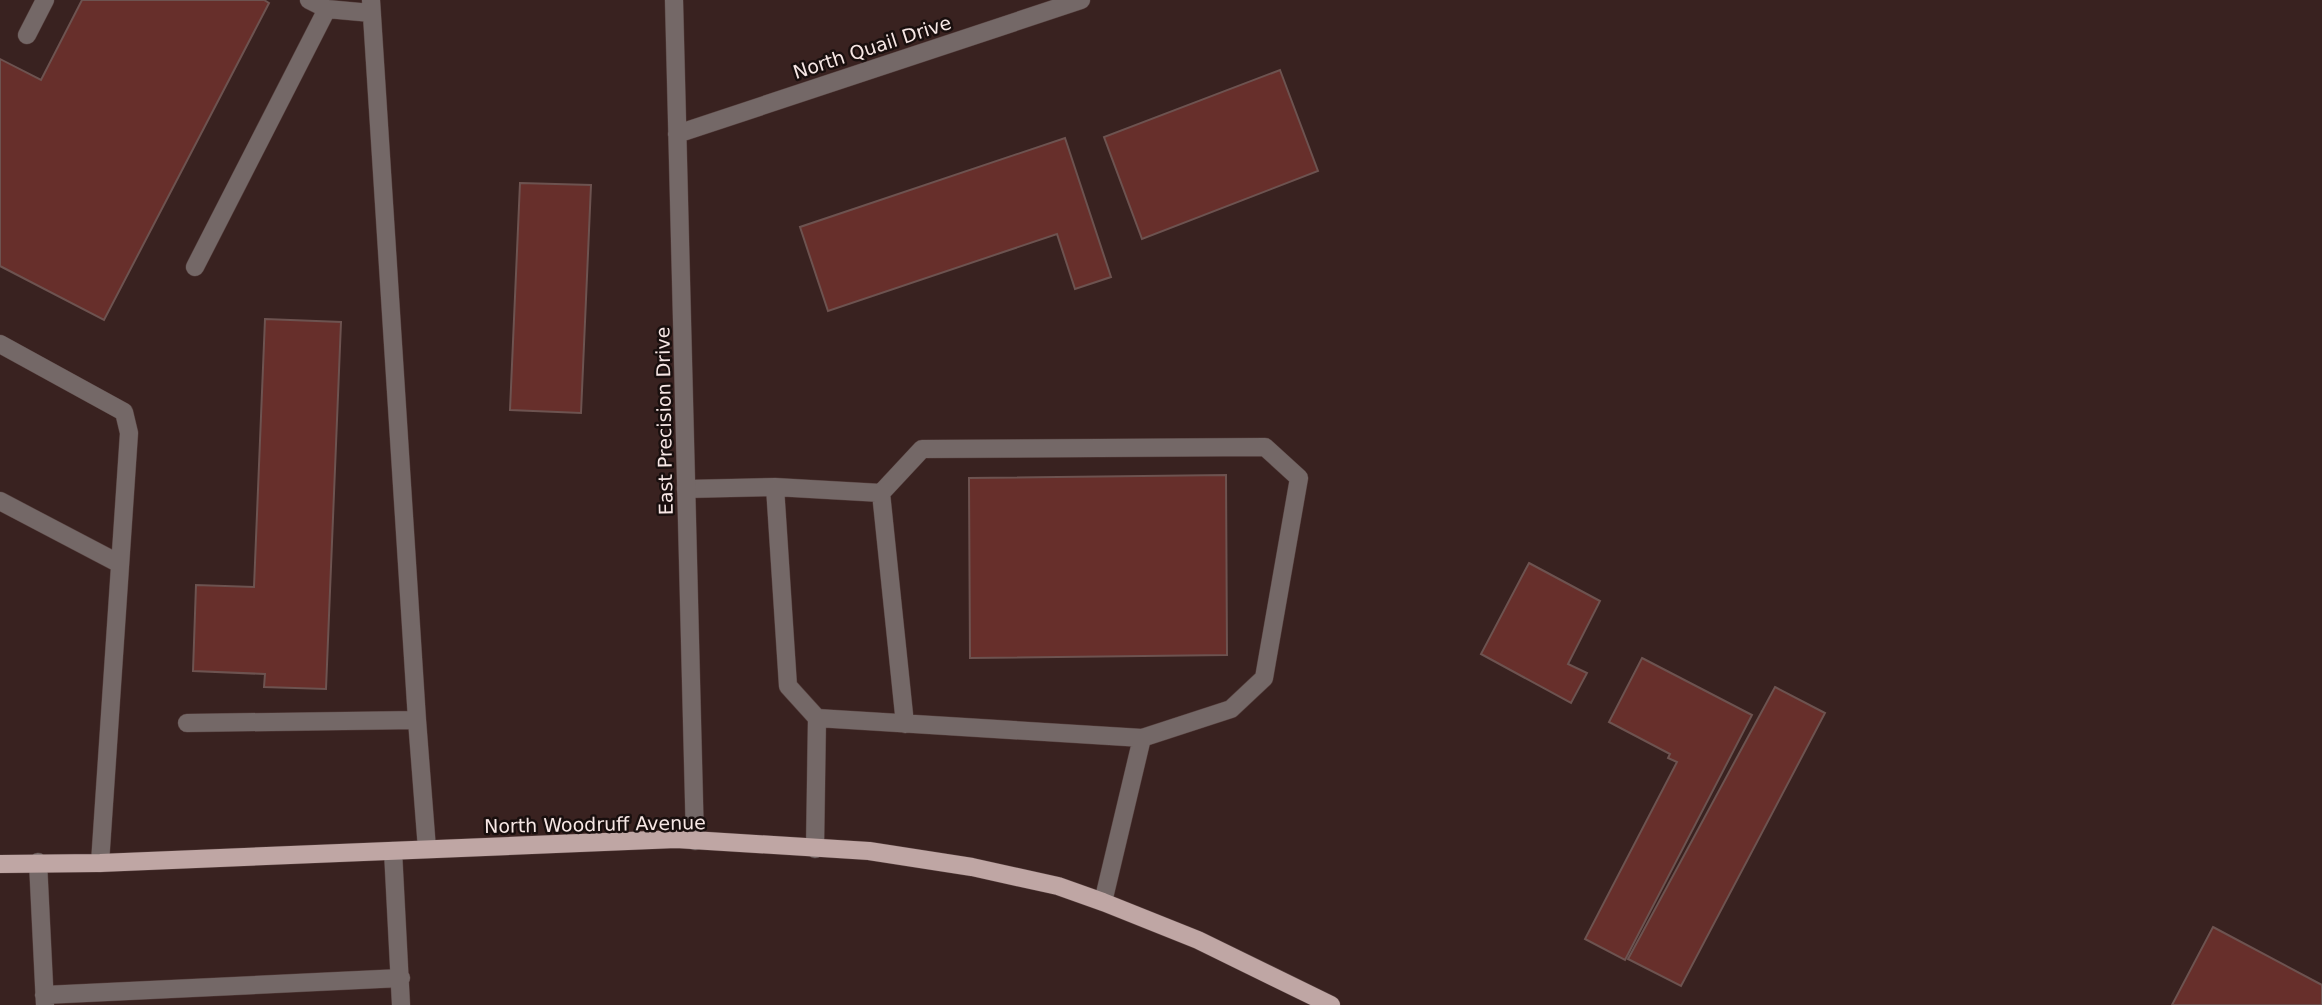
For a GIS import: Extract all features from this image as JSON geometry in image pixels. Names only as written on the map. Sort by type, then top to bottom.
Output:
[{"type":"main road","name":"North Woodruff Avenue","points":[[0,864],[100,863],[695,841],[869,852],[972,867],[1058,886],[1198,940],[1331,1005]]},
{"type":"street","points":[[27,35],[46,0]]},
{"type":"street","points":[[309,0],[327,9],[371,6],[427,849]]},
{"type":"street","name":"East Precision Drive","points":[[674,0],[695,841]]},
{"type":"street","name":"North Quail Drive","points":[[677,134],[1081,0]]},
{"type":"street","points":[[195,267],[327,9]]},
{"type":"street","points":[[0,344],[124,412],[129,433],[100,863]]},
{"type":"street","points":[[817,718],[905,724],[1142,738],[1231,709],[1264,678],[1298,478],[1265,447],[922,449],[881,493],[905,724]]},
{"type":"street","points":[[775,487],[788,686],[817,718],[815,849]]},
{"type":"street","points":[[686,489],[775,487],[881,493]]},
{"type":"street","points":[[0,502],[120,564]]},
{"type":"street","points":[[187,723],[417,720]]},
{"type":"street","points":[[1104,902],[1142,738]]},
{"type":"street","points":[[393,851],[401,1005]]},
{"type":"street","points":[[38,862],[44,1000],[401,978]]},
{"type":"building","points":[[82,0],[264,0],[269,3],[104,320],[0,266],[0,59],[41,80]]},
{"type":"building","points":[[1280,70],[1318,171],[1142,239],[1104,137]]},
{"type":"building","points":[[1065,138],[1111,277],[1075,289],[1057,234],[828,311],[800,227]]},
{"type":"building","points":[[520,183],[591,185],[581,413],[510,410]]},
{"type":"building","points":[[265,319],[341,322],[326,689],[264,687],[265,674],[193,671],[196,585],[254,587]]},
{"type":"building","points":[[1226,475],[1227,655],[970,658],[969,478]]},
{"type":"building","points":[[1529,563],[1600,601],[1568,664],[1587,673],[1571,703],[1481,654]]},
{"type":"building","points":[[1642,658],[1752,715],[1625,960],[1585,939],[1677,762],[1668,758],[1670,754],[1609,722]]},
{"type":"building","points":[[1775,687],[1825,713],[1681,986],[1628,959]]},
{"type":"building","points":[[2213,927],[2322,985],[2322,1005],[2172,1005]]}]
